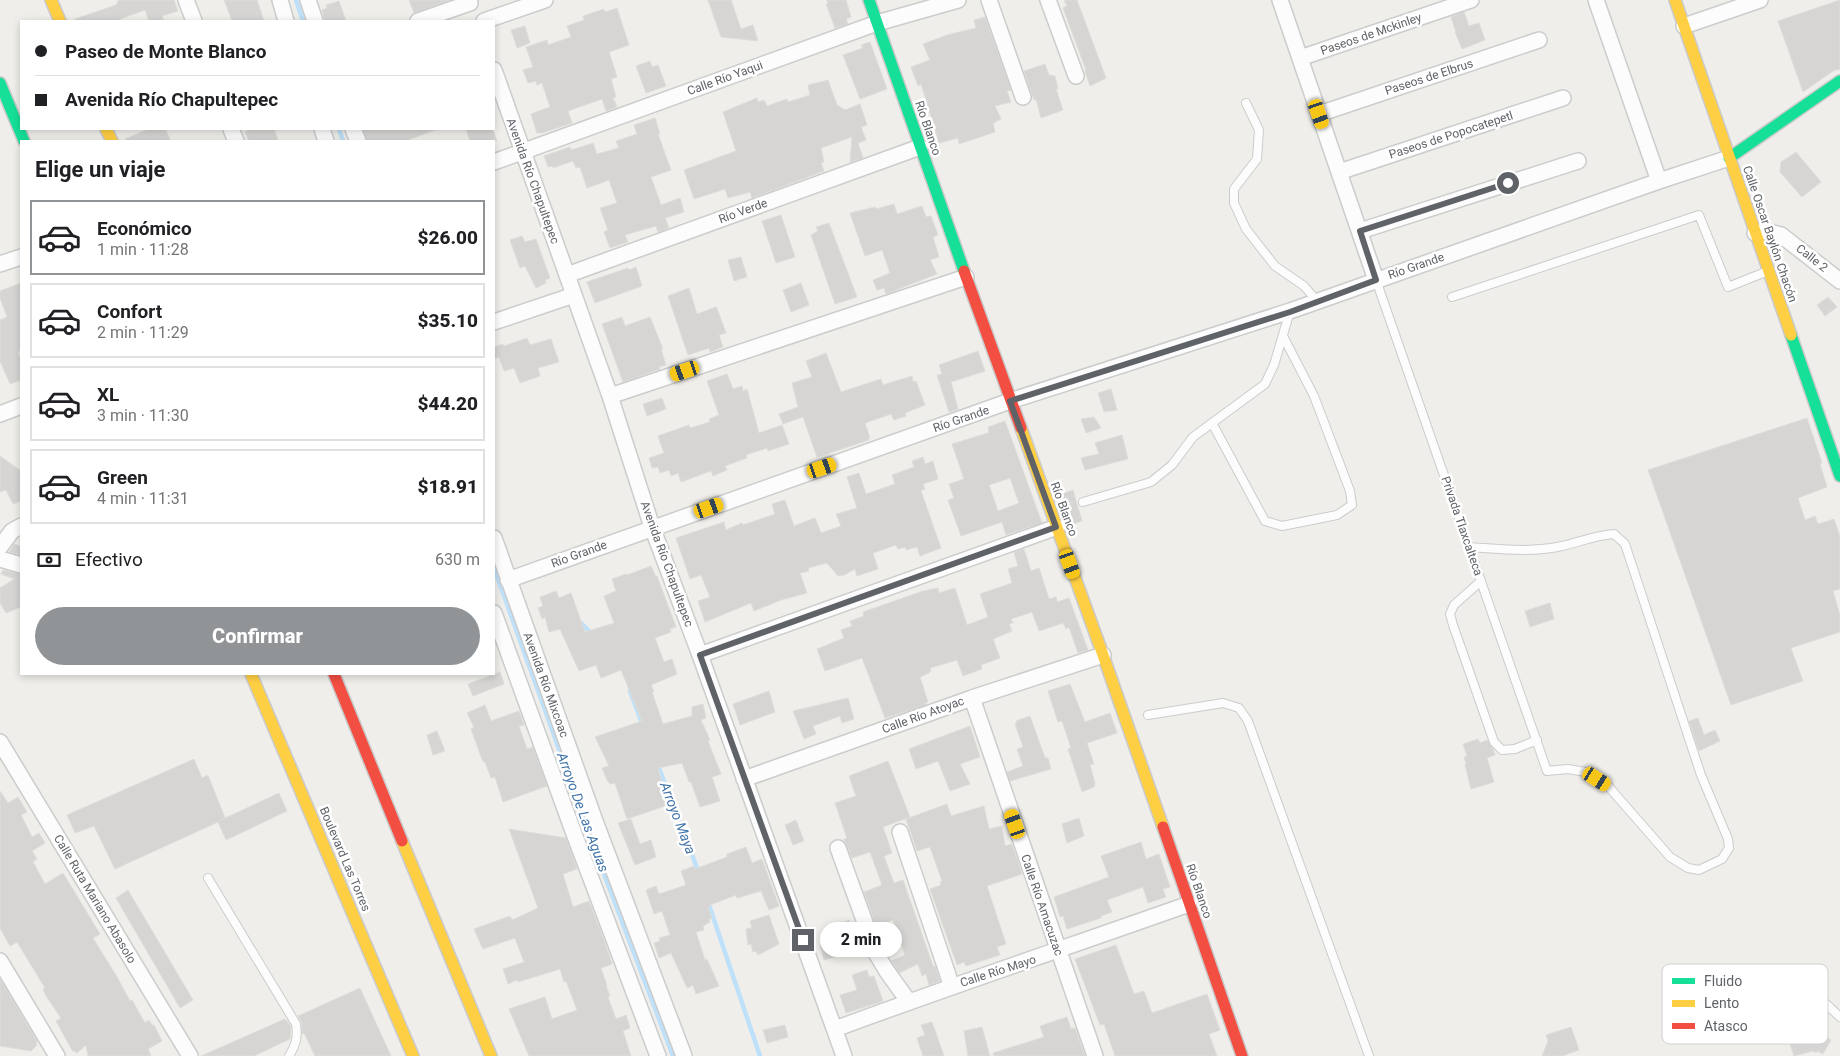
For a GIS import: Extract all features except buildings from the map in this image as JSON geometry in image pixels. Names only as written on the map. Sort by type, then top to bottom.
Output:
[{"type":"street","points":[[51,0],[60,20]]},
{"type":"street","points":[[186,0],[194,20]]},
{"type":"street","points":[[280,0],[286,20]]},
{"type":"street","points":[[308,0],[315,20]]},
{"type":"street","points":[[487,20],[545,0]]},
{"type":"street","name":"Río Blanco","points":[[869,0],[1010,401],[1102,655],[1242,1056]]},
{"type":"street","name":"Calle Río Yaqui","points":[[495,162],[877,23],[958,0]]},
{"type":"street","points":[[989,0],[1024,97]]},
{"type":"street","points":[[1048,0],[1076,76]]},
{"type":"street","points":[[1280,0],[1376,280]]},
{"type":"street","name":"Paseos de Mckinley","points":[[1300,58],[1472,0]]},
{"type":"street","points":[[1596,0],[1659,181]]},
{"type":"street","name":"Calle Oscar Baylón Chacón","points":[[1675,0],[1840,476]]},
{"type":"street","points":[[1684,26],[1760,0]]},
{"type":"street","points":[[421,20],[470,1],[476,20]]},
{"type":"street","name":"Paseos de Elbrus","points":[[1319,114],[1539,40]]},
{"type":"street","name":"Avenida Río Chapultepec","points":[[495,73],[610,396],[652,528],[700,655],[844,1056]]},
{"type":"street","points":[[1729,158],[1840,81]]},
{"type":"street","points":[[0,82],[6,117],[23,140]]},
{"type":"street","name":"Paseos de Popocatepetl","points":[[1339,172],[1563,98]]},
{"type":"street","name":"Río Verde","points":[[567,276],[920,147]]},
{"type":"street","name":"Río Grande","points":[[508,580],[1010,401],[1290,312],[1376,280],[1729,158]]},
{"type":"street","points":[[1360,231],[1578,161]]},
{"type":"street","name":"Calle 2","points":[[1755,233],[1766,231],[1781,234],[1840,281]]},
{"type":"street","points":[[0,264],[20,257]]},
{"type":"street","points":[[610,396],[966,277]]},
{"type":"street","points":[[495,322],[574,295]]},
{"type":"street","points":[[0,414],[20,406]]},
{"type":"street","points":[[0,547],[12,531],[20,527]]},
{"type":"street","points":[[700,655],[1056,527]]},
{"type":"street","name":"Avenida Río Mixcoac","points":[[495,541],[595,821],[684,1056]]},
{"type":"street","points":[[0,559],[20,565]]},
{"type":"street","name":"Avenida Río Mixcoac","points":[[495,616],[573,831],[658,1056]]},
{"type":"street","name":"Calle Río Atoyac","points":[[744,779],[972,698],[1102,655]]},
{"type":"street","name":"Boulevard Las Torres","points":[[250,675],[413,1056]]},
{"type":"street","points":[[334,675],[491,1056]]},
{"type":"street","name":"Calle Río Amacuzac","points":[[972,698],[1095,1056]]},
{"type":"street","name":"Calle Ruta Mariano Abasolo","points":[[0,742],[190,1056]]},
{"type":"street","points":[[900,832],[952,986]]},
{"type":"street","points":[[838,848],[876,953],[909,1002]]},
{"type":"street","name":"Calle Río Mayo","points":[[836,1030],[952,986],[1058,951],[1189,904]]},
{"type":"street","points":[[0,961],[57,1056]]},
{"type":"lane","points":[[1246,103],[1259,130],[1257,159],[1234,189],[1234,202],[1246,229],[1276,266],[1304,286],[1317,301]]},
{"type":"lane","points":[[1452,297],[1699,215],[1728,287],[1768,271]]},
{"type":"lane","name":"Privada Tlaxcalteca","points":[[1376,280],[1547,771],[1568,769],[1586,772],[1608,786],[1670,857],[1688,868],[1699,870],[1722,859],[1729,848],[1728,839],[1701,775],[1625,544],[1614,534],[1601,534],[1562,546],[1530,550],[1469,547]]},
{"type":"lane","points":[[1083,502],[1150,482],[1172,465],[1193,437],[1265,384],[1274,365],[1290,312]]},
{"type":"lane","points":[[1212,423],[1266,521],[1282,526],[1337,515],[1352,505],[1350,491],[1314,396],[1283,336]]},
{"type":"lane","points":[[1481,580],[1454,605],[1450,614],[1475,688],[1494,742],[1502,750],[1515,749],[1537,740]]},
{"type":"lane","points":[[1148,715],[1223,703],[1239,708],[1248,721],[1370,1056]]},
{"type":"lane","points":[[208,878],[296,1024],[298,1035],[296,1045],[289,1056]]},
{"type":"lane","points":[[1828,1005],[1840,1016]]},
{"type":"waterway","name":"Arroyo De Las Aguas","points":[[296,0],[303,20]]},
{"type":"waterway","name":"Arroyo De Las Aguas","points":[[339,130],[343,140]]},
{"type":"waterway","name":"Arroyo De Las Aguas","points":[[495,571],[601,866],[673,1056]]},
{"type":"waterway","name":"Arroyo Maya","points":[[579,621],[593,635]]},
{"type":"waterway","name":"Arroyo Maya","points":[[630,691],[643,726]]},
{"type":"waterway","name":"Arroyo Maya","points":[[657,763],[699,873]]},
{"type":"waterway","name":"Arroyo Maya","points":[[708,902],[760,1056]]},
{"type":"traffic: fast","points":[[869,0],[964,271]]},
{"type":"traffic: fast","points":[[1729,158],[1840,81]]},
{"type":"traffic: fast","points":[[0,83],[24,140]]},
{"type":"traffic: fast","points":[[1791,335],[1840,476]]},
{"type":"traffic: slow","points":[[51,0],[60,20]]},
{"type":"traffic: slow","points":[[1675,0],[1791,335]]},
{"type":"traffic: slow","points":[[106,130],[112,140]]},
{"type":"traffic: slow","points":[[1021,428],[1163,827]]},
{"type":"traffic: slow","points":[[251,675],[413,1056]]},
{"type":"traffic: slow","points":[[402,841],[491,1056]]},
{"type":"traffic: jam","points":[[964,271],[1021,428]]},
{"type":"traffic: jam","points":[[334,675],[402,841]]},
{"type":"traffic: jam","points":[[1163,827],[1242,1056]]},
{"type":"route","points":[[803,940],[700,655],[1056,527],[1010,401],[1290,312],[1376,280],[1360,231],[1508,183]]}]
